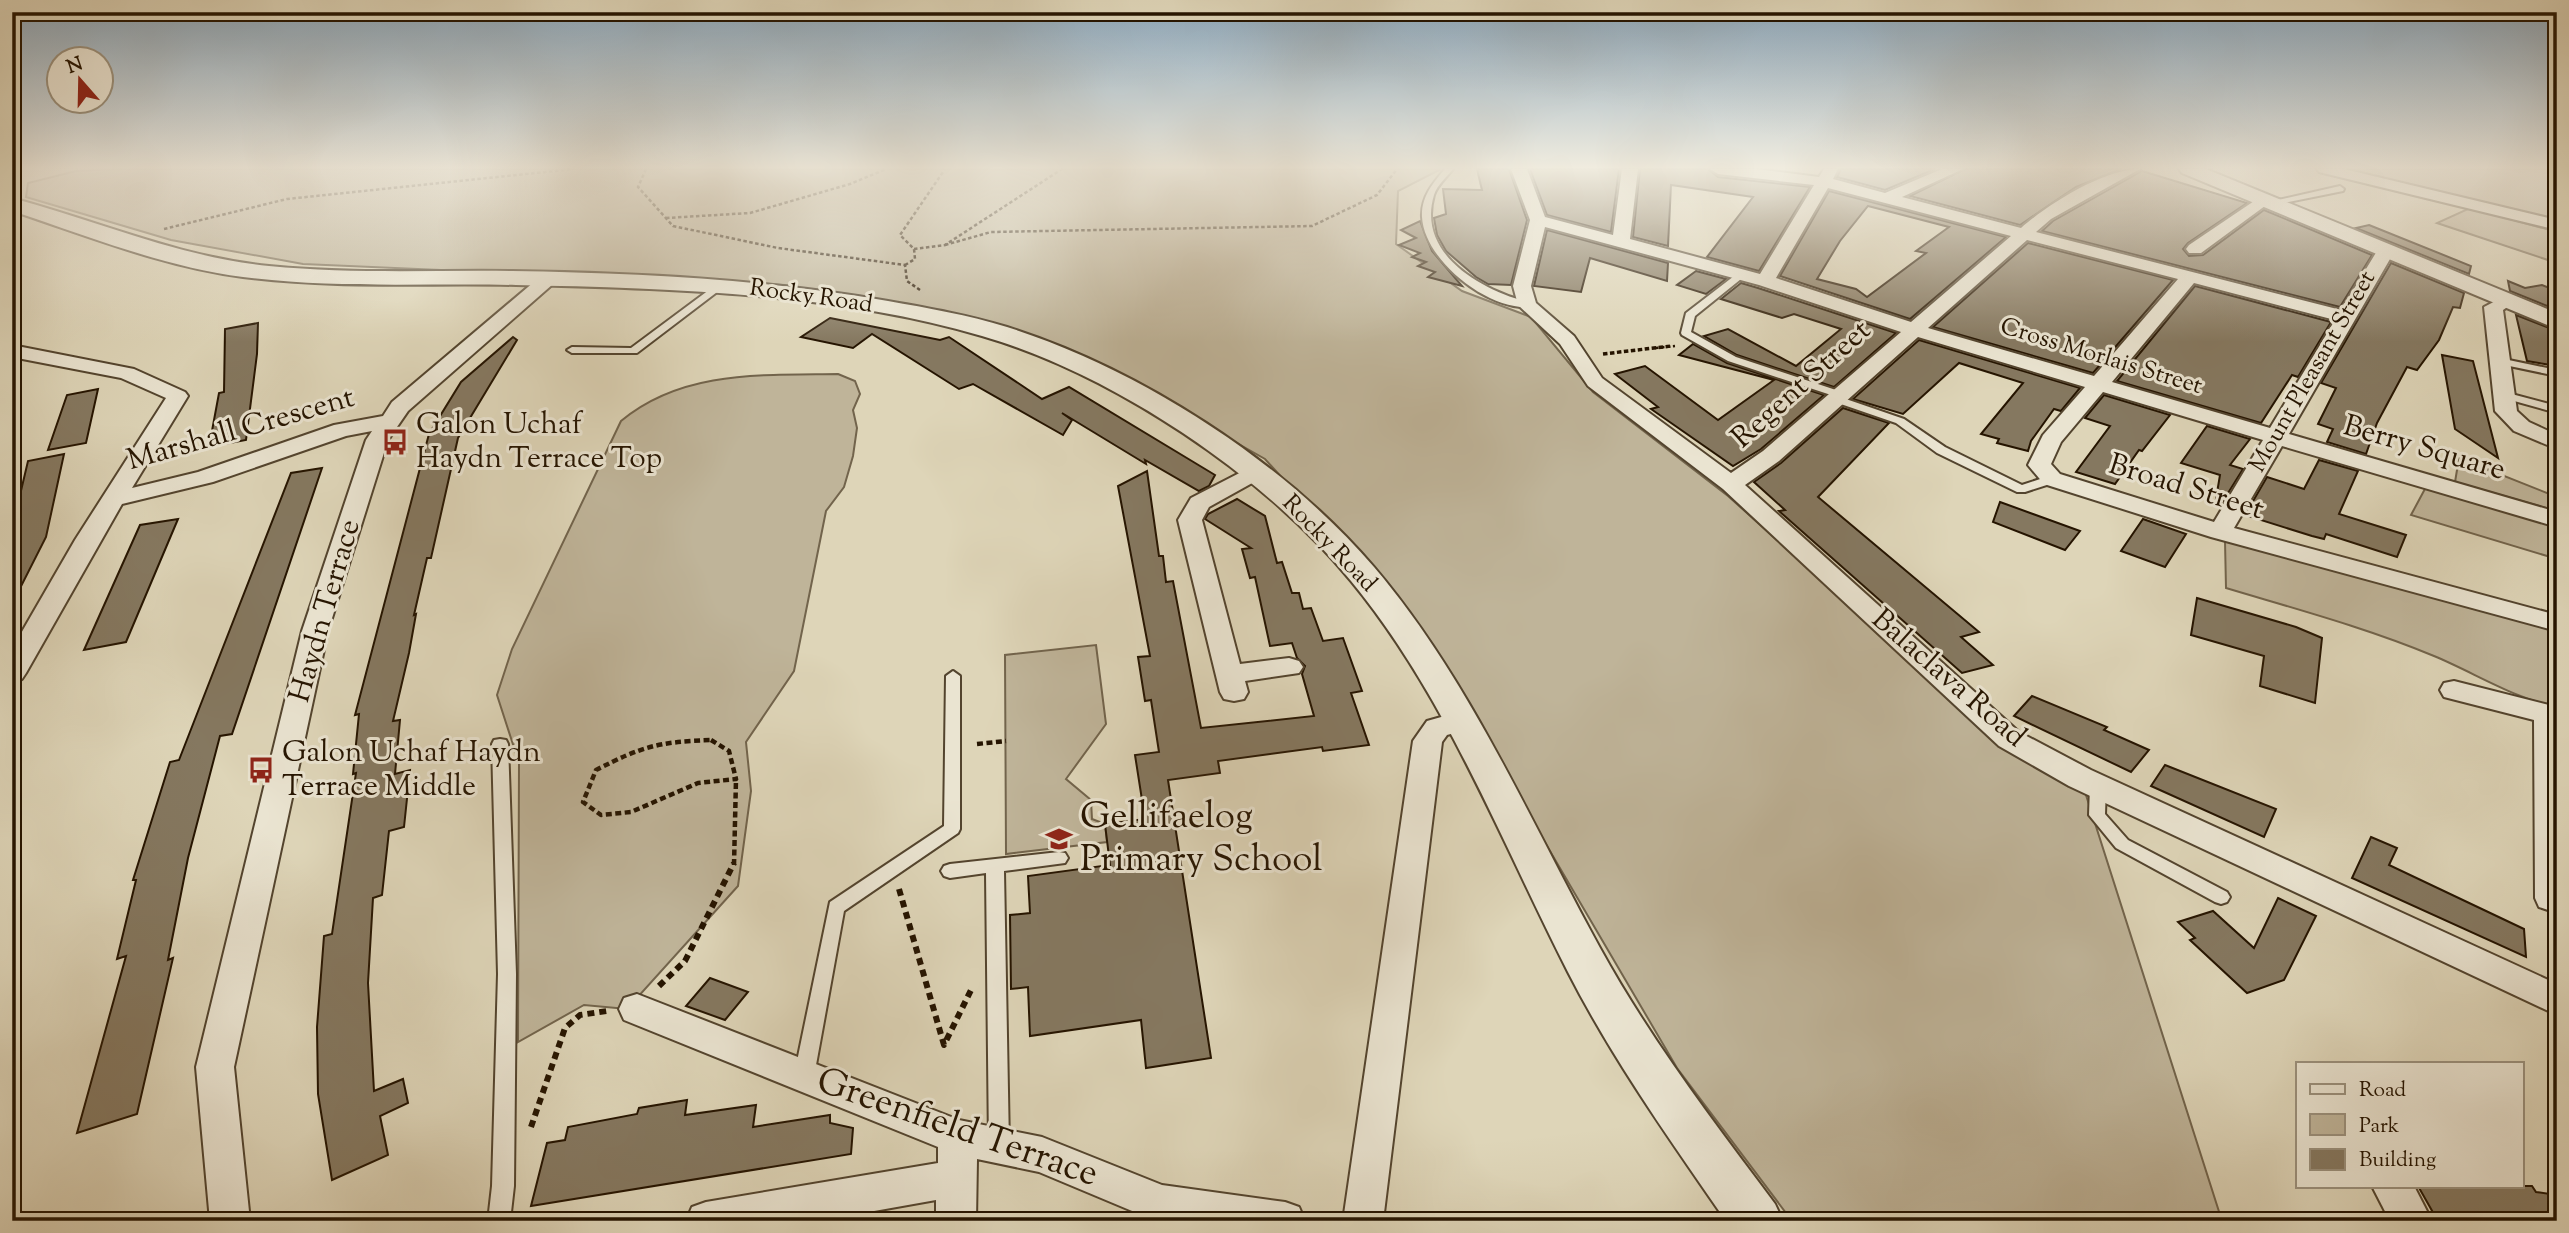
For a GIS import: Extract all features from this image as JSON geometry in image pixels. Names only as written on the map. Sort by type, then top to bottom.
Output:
[{"type":"street","name":"Rocky Road","points":[[84,227],[233,269],[720,286],[828,297],[1010,336],[1083,368],[1157,406],[1255,472],[1303,513],[1364,576],[1402,628],[1459,722]]},
{"type":"street","points":[[1527,305],[1522,286],[1536,227]]},
{"type":"street","name":"Cross Morlais Street","points":[[1562,227],[1765,281],[1912,329],[2274,437]]},
{"type":"street","points":[[1621,243],[1623,227]]},
{"type":"street","points":[[1765,281],[1797,227]]},
{"type":"street","points":[[2003,227],[2345,317]]},
{"type":"street","name":"Regent Street","points":[[1731,484],[1762,464],[2031,227]]},
{"type":"street","points":[[2195,249],[2228,227]]},
{"type":"street","points":[[2326,227],[2557,322]]},
{"type":"street","name":"Mount Pleasant Street","points":[[2220,532],[2345,317],[2383,255],[2389,253]]},
{"type":"street","points":[[2052,479],[2039,466],[2051,440],[2190,275]]},
{"type":"street","name":"Haydn Terrace","points":[[230,1221],[215,1067],[315,631],[377,440],[387,422],[547,280]]},
{"type":"street","name":"Berry Square","points":[[2507,301],[2493,307],[2506,411],[2512,421],[2557,442]]},
{"type":"street","name":"Balaclava Road","points":[[1527,305],[1567,340],[1595,382],[1731,484],[2010,739],[2098,786],[2557,1000]]},
{"type":"street","name":"Marshall Crescent","points":[[12,351],[127,373],[178,396],[113,499],[12,673]]},
{"type":"street","name":"Marshall Crescent","points":[[113,499],[205,477],[342,430],[387,422]]},
{"type":"street","name":"Berry Square","points":[[2274,437],[2557,520]]},
{"type":"street","points":[[1255,472],[1199,503],[1190,520],[1231,683],[1289,667]]},
{"type":"street","name":"Broad Street","points":[[2052,479],[2220,532],[2557,623]]},
{"type":"street","points":[[2454,690],[2553,716],[2550,898]]},
{"type":"street","points":[[1363,1221],[1428,741],[1437,728],[1459,722],[1619,1022],[1757,1221]]},
{"type":"street","name":"Greenfield Terrace","points":[[637,1009],[958,1137],[1042,1155],[1163,1213],[1285,1221]]},
{"type":"street","points":[[956,1221],[958,1137]]},
{"type":"street","points":[[706,1221],[957,1178]]},
{"type":"street","points":[[2393,1188],[2412,1221]]},
{"type":"lane","points":[[1431,227],[1437,249],[1466,281],[1507,303],[1527,305]]},
{"type":"lane","points":[[1741,275],[1690,315],[1686,333],[1732,359],[1900,421],[1941,450],[2021,489],[2052,479]]},
{"type":"lane","points":[[572,349],[633,351],[720,286]]},
{"type":"lane","points":[[2499,361],[2557,373]]},
{"type":"lane","points":[[2504,396],[2557,410]]},
{"type":"lane","points":[[804,1076],[836,907],[952,829],[953,676]]},
{"type":"lane","points":[[499,1221],[507,974],[500,744]]},
{"type":"lane","points":[[2098,786],[2096,815],[2122,844],[2221,897]]},
{"type":"lane","points":[[950,871],[1059,858]]},
{"type":"lane","points":[[995,866],[999,1146]]},
{"type":"path","points":[[127,240],[180,227]]},
{"type":"path","points":[[676,227],[778,248],[905,265],[915,260],[914,249],[900,235],[906,227]]},
{"type":"path","points":[[945,245],[973,227]]},
{"type":"path","points":[[914,249],[945,245],[991,232],[1275,227]]},
{"type":"path","points":[[905,265],[907,281],[920,290],[905,312]]},
{"type":"path","points":[[1595,382],[1603,355],[1703,343]]},
{"type":"path","points":[[503,1154],[516,1146],[531,1128],[565,1028],[580,1015],[590,1012],[637,1009],[685,961],[734,867],[736,779],[729,751],[710,740],[665,742],[639,748],[596,770],[583,802],[601,815],[631,812],[698,783],[736,779]]},
{"type":"path","points":[[977,744],[1006,741]]},
{"type":"path","points":[[895,878],[944,1045],[995,940]]},
{"type":"green space","points":[[126,227],[1397,227],[1396,244],[1462,291],[1531,317],[1593,392],[1728,496],[2015,753],[2085,792],[2222,1221],[1792,1221],[1677,1068],[1420,629],[1265,459],[1100,366],[918,310],[785,285],[303,264],[171,240]]},
{"type":"green space","points":[[2448,227],[2537,227],[2557,232],[2557,263]]},
{"type":"green space","points":[[838,374],[855,381],[860,394],[853,410],[857,428],[853,456],[844,487],[826,511],[794,671],[746,742],[751,791],[738,886],[627,1009],[584,1005],[518,1042],[519,763],[497,695],[512,649],[621,421],[645,404],[696,384],[752,376]]},
{"type":"green space","points":[[2459,458],[2557,497],[2557,511],[2455,482]]},
{"type":"green space","points":[[2426,487],[2557,525],[2557,559],[2411,515]]},
{"type":"green space","points":[[2225,541],[2557,628],[2557,707],[2510,691],[2434,656],[2383,637],[2226,588]]},
{"type":"green space","points":[[1096,645],[1106,724],[1066,779],[1091,800],[1092,819],[1105,824],[1107,842],[1006,854],[1005,655]]},
{"type":"building","points":[[1408,227],[1422,227],[1432,251],[1462,286],[1428,277],[1435,272],[1418,266],[1426,262],[1412,257],[1420,253],[1399,245],[1416,238],[1401,230]]},
{"type":"building","points":[[1436,227],[1525,227],[1511,285],[1488,284],[1476,277],[1446,251]]},
{"type":"building","points":[[1590,227],[1612,227],[1611,232]]},
{"type":"building","points":[[1634,227],[1669,227],[1668,246],[1633,237]]},
{"type":"building","points":[[1730,227],[1786,227],[1759,271],[1707,257]]},
{"type":"building","points":[[1809,227],[1852,227],[1817,279],[1856,289],[1867,297],[1926,253],[1916,251],[1947,227],[1966,227],[2006,237],[1910,319],[1780,276]]},
{"type":"building","points":[[2047,227],[2212,227],[2183,249],[2189,256],[2203,255],[2242,227],[2304,227],[2372,255],[2340,307],[2042,231]]},
{"type":"building","points":[[2373,227],[2471,266],[2469,274],[2356,228]]},
{"type":"building","points":[[1547,230],[1668,263],[1667,281],[1590,258],[1581,292],[1534,286]]},
{"type":"building","points":[[2028,243],[2173,280],[2093,373],[1933,327]]},
{"type":"building","points":[[2391,263],[2464,293],[2460,308],[2453,307],[2439,340],[2417,370],[2407,367],[2377,423],[2366,454],[2327,442],[2333,429],[2318,424],[2336,388],[2321,383]]},
{"type":"building","points":[[1696,271],[1726,279],[1706,294],[1677,285]]},
{"type":"building","points":[[2508,281],[2525,288],[2542,285],[2557,291],[2557,310],[2510,291]]},
{"type":"building","points":[[1741,283],[1896,333],[1834,387],[1737,355],[1704,336],[1728,329],[1796,366],[1841,329],[1794,314],[1782,318],[1721,299]]},
{"type":"building","points":[[2195,286],[2331,322],[2298,377],[2292,375],[2261,423],[2117,381]]},
{"type":"building","points":[[2516,315],[2557,331],[2557,366],[2527,361]]},
{"type":"building","points":[[830,318],[940,340],[949,337],[1042,399],[1069,387],[1215,475],[1209,486],[1199,491],[1145,460],[1146,464],[1062,413],[1072,420],[1063,435],[973,384],[959,389],[872,334],[853,348],[801,337]]},
{"type":"building","points":[[258,323],[257,354],[246,440],[209,447],[219,393],[224,392],[225,329]]},
{"type":"building","points":[[513,337],[517,340],[458,438],[431,558],[427,558],[393,721],[400,720],[395,774],[410,770],[404,827],[389,831],[382,895],[373,898],[368,983],[374,1091],[403,1079],[408,1103],[380,1116],[388,1155],[332,1180],[318,1094],[317,1027],[324,936],[332,934],[356,773],[353,774],[359,714],[355,715],[429,434],[461,382]]},
{"type":"building","points":[[1919,340],[2080,388],[2061,411],[2054,409],[2031,441],[2028,451],[1997,443],[1999,439],[1981,434],[2023,383],[1959,363],[1903,414],[1853,399]]},
{"type":"building","points":[[1693,344],[1727,363],[1824,395],[1761,449],[1733,466],[1651,409],[1658,407],[1615,374],[1645,366],[1718,420],[1774,380],[1679,355]]},
{"type":"building","points":[[2442,355],[2473,361],[2498,458],[2455,429]]},
{"type":"building","points":[[98,389],[86,443],[48,450],[67,395]]},
{"type":"building","points":[[2104,395],[2170,415],[2142,451],[2139,450],[2115,484],[2076,472],[2110,426],[2085,418]]},
{"type":"building","points":[[1843,408],[1889,423],[1818,497],[1979,632],[1961,637],[1993,665],[1962,673],[1779,511],[1785,510],[1754,482],[1781,463]]},
{"type":"building","points":[[2207,426],[2250,439],[2230,465],[2243,469],[2220,506],[2215,505],[2220,475],[2181,463]]},
{"type":"building","points":[[64,454],[46,537],[12,604],[12,529],[28,461]]},
{"type":"building","points":[[2319,460],[2358,471],[2339,514],[2406,535],[2397,557],[2326,534],[2324,539],[2245,515],[2267,477],[2304,489]]},
{"type":"building","points":[[322,468],[232,734],[220,736],[188,858],[168,960],[173,958],[137,1114],[77,1133],[126,956],[117,959],[136,880],[133,880],[170,762],[179,760],[291,473]]},
{"type":"building","points":[[1147,471],[1159,556],[1163,556],[1166,582],[1173,581],[1201,728],[1314,716],[1302,674],[1305,666],[1297,658],[1292,643],[1270,646],[1255,577],[1250,578],[1242,549],[1251,548],[1205,519],[1208,514],[1237,499],[1265,516],[1277,563],[1282,562],[1292,593],[1299,593],[1303,609],[1311,608],[1323,641],[1343,638],[1362,691],[1351,693],[1369,745],[1323,751],[1322,747],[1218,761],[1220,773],[1168,780],[1211,1058],[1146,1068],[1141,1020],[1030,1036],[1028,987],[1011,989],[1010,915],[1030,913],[1028,876],[1110,865],[1105,824],[1145,819],[1135,755],[1159,752],[1151,700],[1145,701],[1138,657],[1150,656],[1118,486]]},
{"type":"building","points":[[2000,502],[2080,531],[2065,550],[1993,522]]},
{"type":"building","points":[[178,519],[126,642],[84,650],[140,525]]},
{"type":"building","points":[[2143,519],[2186,534],[2165,567],[2121,551]]},
{"type":"building","points":[[2197,598],[2296,627],[2322,638],[2315,703],[2260,686],[2264,656],[2191,635]]},
{"type":"building","points":[[2032,696],[2107,727],[2104,730],[2149,750],[2131,772],[2014,716]]},
{"type":"building","points":[[2165,765],[2276,809],[2264,837],[2151,786]]},
{"type":"building","points":[[2371,837],[2397,848],[2389,865],[2524,929],[2526,957],[2352,878]]},
{"type":"building","points":[[2278,898],[2316,916],[2284,980],[2247,993],[2190,940],[2195,938],[2178,922],[2213,911],[2254,948]]},
{"type":"building","points":[[710,978],[748,992],[725,1020],[686,1006]]},
{"type":"building","points":[[687,1100],[685,1115],[756,1105],[753,1127],[830,1115],[830,1123],[853,1128],[851,1154],[531,1206],[547,1143],[565,1140],[568,1127],[637,1114],[639,1108]]},
{"type":"building","points":[[2532,1186],[2536,1192],[2557,1195],[2557,1221],[2480,1221],[2435,1216],[2419,1188]]},
{"type":"place","name":"Galon Uchaf Haydn Terrace Top","points":[[395,442]]},
{"type":"place","name":"Galon Uchaf Haydn Terrace Middle","points":[[261,770]]},
{"type":"place","name":"Gellifaelog Primary School","points":[[1059,839]]}]
